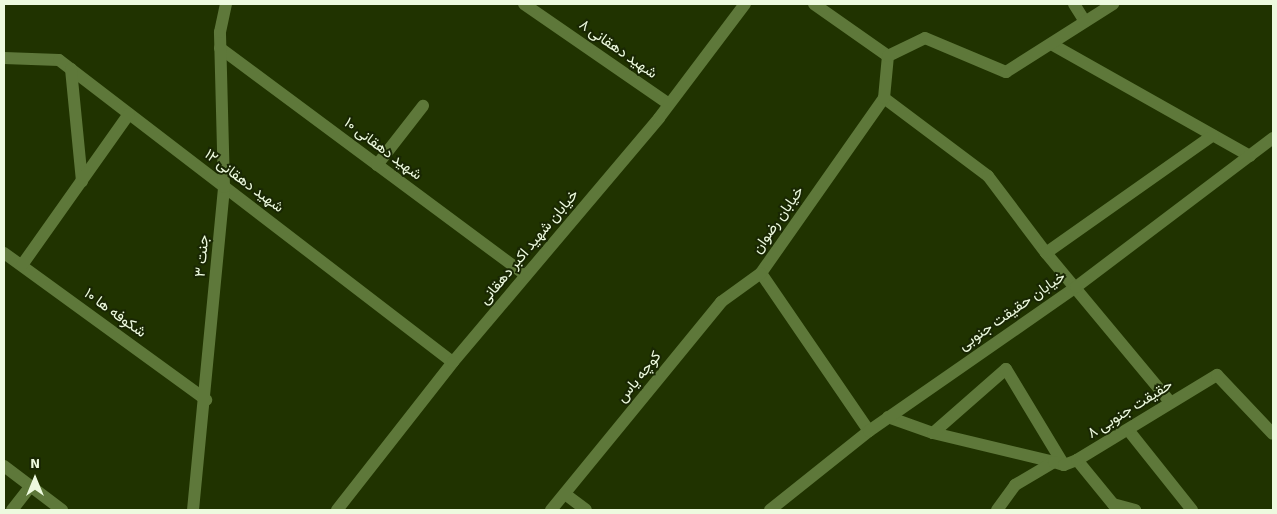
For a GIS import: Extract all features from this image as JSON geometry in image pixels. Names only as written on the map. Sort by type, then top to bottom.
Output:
[{"type":"street","name":"جنت ۳","points":[[193,510],[206,400],[224,187],[220,32],[226,4]]},
{"type":"street","name":"خیابان شهید اکبر دهقانی","points":[[337,510],[453,362],[669,104],[745,4]]},
{"type":"street","points":[[814,4],[888,56],[925,38],[1006,72],[1053,45],[1084,20],[1113,4]]},
{"type":"street","points":[[1074,4],[1084,20]]},
{"type":"street","name":"شهید دهقانی ۸","points":[[531,5],[669,104]]},
{"type":"street","points":[[1053,45],[1250,156]]},
{"type":"street","name":"شهید دهقانی ۱۰","points":[[220,48],[526,275]]},
{"type":"street","name":"خیابان رضوان","points":[[869,430],[762,273],[884,98],[888,56]]},
{"type":"street","name":"شهید دهقانی ۱۲","points":[[4,58],[59,60],[453,362]]},
{"type":"street","points":[[71,69],[82,181]]},
{"type":"street","points":[[884,98],[988,176],[1046,253],[1170,402]]},
{"type":"street","points":[[377,164],[423,106]]},
{"type":"street","points":[[22,266],[129,114]]},
{"type":"street","points":[[1046,253],[1213,135]]},
{"type":"street","name":"خیابان حقیقت جنوبی","points":[[770,510],[869,430],[1076,287],[1273,138]]},
{"type":"street","name":"شکوفه ها ۱۰","points":[[4,253],[206,400]]},
{"type":"street","name":"کوچه یاس","points":[[551,510],[721,302],[762,273]]},
{"type":"street","points":[[933,433],[1006,369],[1059,464]]},
{"type":"street","name":"حقیقت جنوبی ۸","points":[[997,510],[1015,485],[1059,464],[1077,460],[1129,432],[1170,402],[1217,375],[1273,434]]},
{"type":"street","points":[[888,417],[933,433],[1059,464]]},
{"type":"street","points":[[1129,432],[1192,510]]},
{"type":"street","points":[[1077,460],[1113,504],[1135,510]]},
{"type":"street","points":[[4,466],[62,510]]},
{"type":"street","points":[[12,510],[30,487]]},
{"type":"street","points":[[565,494],[586,510]]}]
